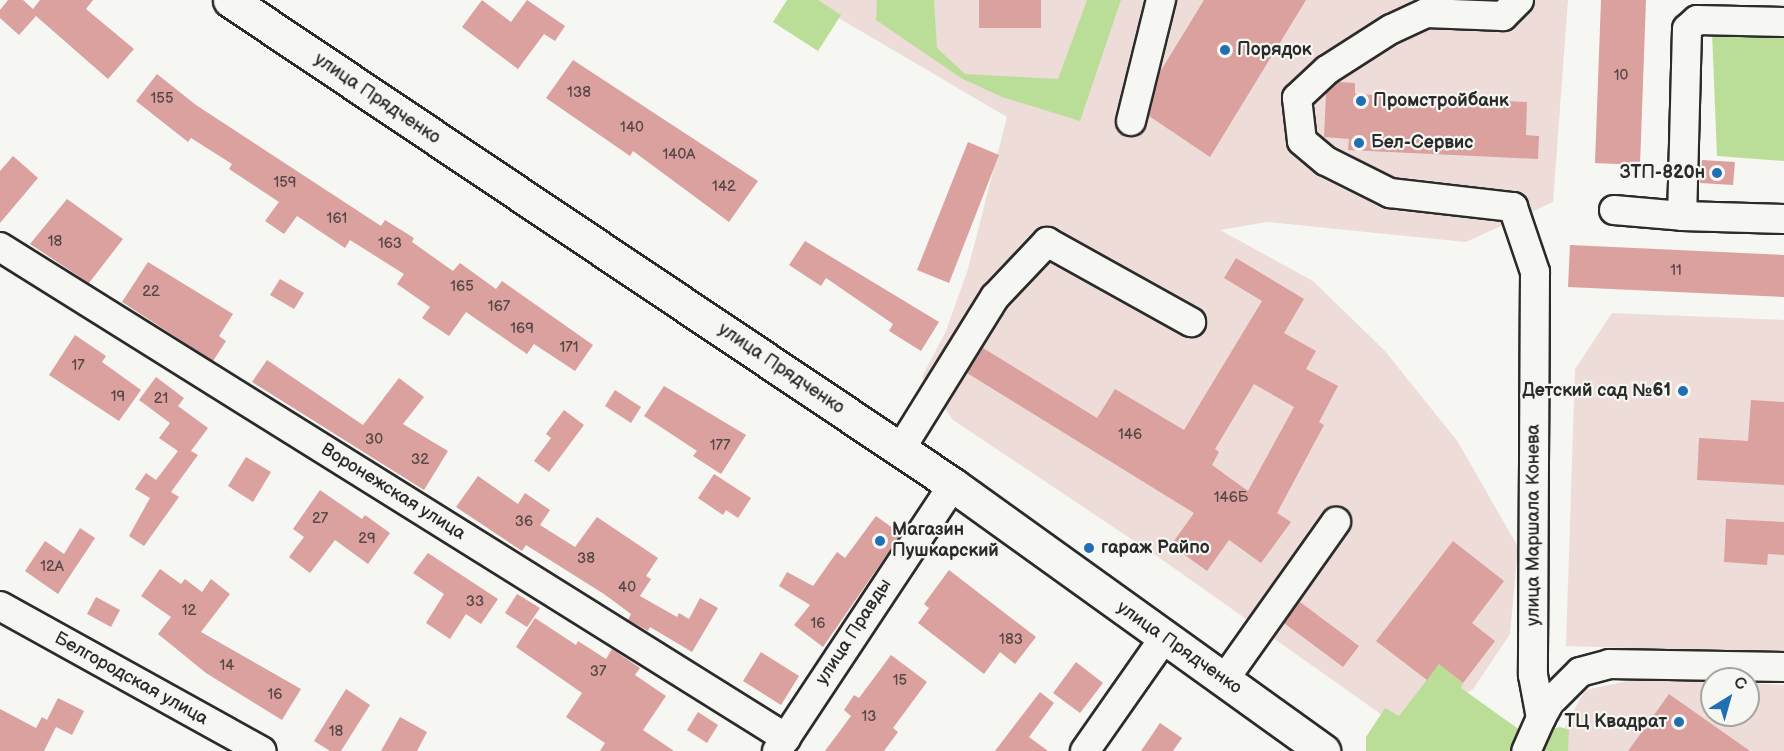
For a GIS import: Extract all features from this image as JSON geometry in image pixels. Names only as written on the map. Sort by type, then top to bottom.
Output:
[{"type":"main road","name":"улица Прядченко","points":[[230,0],[953,485],[1323,751]]},
{"type":"street","points":[[1131,121],[1161,0]]},
{"type":"street","name":"улица Маршала Конева","points":[[1519,0],[1503,16],[1426,13],[1391,29],[1327,70],[1297,98],[1302,141],[1326,161],[1390,193],[1513,207],[1535,272],[1533,675],[1541,718]]},
{"type":"street","points":[[1682,216],[1687,29],[1697,20],[1784,22]]},
{"type":"street","points":[[1614,210],[1682,216],[1784,219]]},
{"type":"street","points":[[900,450],[995,297],[1047,242],[1191,322]]},
{"type":"street","name":"Воронежская улица","points":[[0,246],[782,745]]},
{"type":"street","name":"улица Правды","points":[[782,745],[953,485]]},
{"type":"street","points":[[1224,680],[1336,522]]},
{"type":"street","name":"Белгородская улица","points":[[0,606],[262,751]]},
{"type":"street","points":[[1085,751],[1164,638]]},
{"type":"street","points":[[1526,751],[1550,702],[1580,672],[1609,664],[1784,667]]},
{"type":"shaded area","points":[[808,0],[1568,0],[1553,202],[1466,242],[1267,222],[1220,230],[1313,281],[1385,351],[1458,442],[1518,547],[1510,634],[1473,689],[1409,734],[1164,561],[953,420],[922,377],[946,331],[968,269],[1007,117]]},
{"type":"shaded area","points":[[1612,313],[1784,320],[1784,653],[1566,646],[1575,369]]},
{"type":"shaded area","points":[[1642,678],[1700,680],[1700,727],[1760,727],[1760,684],[1784,685],[1784,751],[1552,751],[1585,690]]},
{"type":"green space","points":[[787,0],[818,0],[841,15],[818,51],[773,22]]},
{"type":"green space","points":[[877,0],[934,0],[937,48],[965,74],[1058,79],[1087,0],[1121,0],[1080,121],[1002,97],[961,78],[876,20]]},
{"type":"green space","points":[[1784,30],[1784,161],[1717,156],[1712,32]]},
{"type":"green space","points":[[1439,664],[1463,683],[1461,688],[1524,733],[1516,751],[1366,751],[1366,737],[1385,708],[1399,716]]},
{"type":"green space","points":[[1560,727],[1569,730],[1568,751],[1539,751],[1548,730]]},
{"type":"building","points":[[8,0],[23,0],[33,9],[40,0],[93,0],[86,9],[134,49],[108,79],[36,16],[19,35],[0,18],[0,10]]},
{"type":"building","points":[[482,0],[511,22],[527,0],[565,26],[555,41],[544,34],[518,69],[462,27]]},
{"type":"building","points":[[979,0],[1041,0],[1041,28],[979,28]]},
{"type":"building","name":"Порядок","points":[[1204,0],[1306,0],[1210,157],[1149,116],[1160,72]]},
{"type":"building","points":[[1601,0],[1646,0],[1640,165],[1595,163]]},
{"type":"building","points":[[573,60],[758,181],[729,222],[633,151],[630,156],[546,98]]},
{"type":"building","points":[[157,74],[196,105],[381,226],[385,220],[414,238],[412,242],[453,271],[460,263],[496,289],[502,281],[593,345],[575,371],[534,344],[527,354],[466,312],[449,336],[422,318],[430,307],[397,284],[404,274],[350,240],[345,248],[297,216],[284,234],[265,221],[279,202],[229,169],[232,164],[191,138],[188,142],[136,101]]},
{"type":"building","points":[[1339,82],[1355,83],[1355,94],[1527,102],[1526,135],[1539,136],[1538,159],[1348,150],[1349,139],[1324,137],[1326,94]]},
{"type":"building","points":[[968,142],[999,155],[949,283],[917,270]]},
{"type":"building","points":[[13,156],[38,178],[0,223],[0,171]]},
{"type":"building","name":"ЗТП-820н","points":[[1702,160],[1735,162],[1733,185],[1700,183]]},
{"type":"building","points":[[67,199],[123,239],[89,283],[30,244]]},
{"type":"building","points":[[805,241],[939,322],[921,351],[889,331],[893,324],[826,278],[821,286],[789,265]]},
{"type":"building","points":[[1570,245],[1784,255],[1784,297],[1568,287]]},
{"type":"building","points":[[1236,258],[1304,299],[1284,333],[1316,351],[1306,369],[1338,386],[1319,422],[1324,425],[1277,513],[1291,522],[1261,563],[1229,540],[1207,571],[1171,545],[1194,513],[967,373],[983,348],[1097,418],[1115,389],[1184,430],[1262,301],[1224,278]],"holes":[[[1254,384],[1294,407],[1248,491],[1212,465],[1219,452],[1215,449]]]},
{"type":"building","points":[[148,262],[233,314],[219,336],[226,341],[213,361],[122,302]]},
{"type":"building","points":[[280,279],[304,293],[294,309],[270,295]]},
{"type":"building","points":[[75,335],[106,356],[102,362],[141,390],[119,421],[49,375]]},
{"type":"building","points":[[267,360],[363,425],[399,378],[424,397],[403,424],[448,451],[424,490],[252,382]]},
{"type":"building","points":[[156,377],[184,398],[178,406],[208,428],[191,451],[198,455],[171,492],[179,497],[144,546],[129,536],[150,498],[135,489],[146,473],[156,480],[178,451],[159,438],[170,423],[139,400]]},
{"type":"building","points":[[664,386],[746,435],[721,474],[693,456],[697,451],[644,416]]},
{"type":"building","points":[[615,390],[641,407],[631,423],[605,406]]},
{"type":"building","points":[[1751,400],[1784,402],[1784,485],[1697,480],[1699,438],[1748,441]]},
{"type":"building","points":[[564,410],[584,425],[549,472],[534,461],[551,438],[546,434]]},
{"type":"building","points":[[246,457],[271,472],[253,502],[228,486]]},
{"type":"building","points":[[714,474],[751,498],[738,518],[726,510],[723,515],[698,498]]},
{"type":"building","points":[[478,476],[518,504],[525,493],[550,510],[540,525],[575,547],[597,517],[658,558],[646,576],[651,579],[640,596],[677,617],[679,613],[689,619],[700,598],[718,608],[692,652],[650,627],[648,631],[628,620],[631,614],[604,594],[526,545],[522,551],[456,507]]},
{"type":"building","points":[[320,490],[362,519],[365,515],[390,533],[368,564],[335,540],[310,573],[289,557],[304,537],[293,529]]},
{"type":"building","points":[[876,516],[901,534],[823,647],[794,625],[810,605],[779,586],[787,572],[813,586],[837,552],[845,558]]},
{"type":"building","points":[[1726,519],[1784,522],[1784,555],[1768,554],[1767,565],[1724,562]]},
{"type":"building","points":[[80,528],[95,538],[58,594],[25,571],[45,541],[64,554]]},
{"type":"building","points":[[1453,541],[1504,581],[1472,623],[1495,641],[1463,683],[1439,664],[1427,680],[1376,641]]},
{"type":"building","points":[[428,553],[498,599],[481,624],[466,614],[450,639],[426,623],[444,594],[413,573]]},
{"type":"building","points":[[160,569],[181,584],[185,579],[202,592],[211,579],[230,594],[201,632],[301,689],[282,720],[206,673],[158,634],[171,617],[141,596]]},
{"type":"building","points":[[949,570],[1036,637],[1015,664],[1000,652],[984,674],[918,623],[929,608],[924,604]]},
{"type":"building","points":[[517,594],[540,608],[527,627],[505,613]]},
{"type":"building","points":[[96,597],[120,610],[111,627],[87,614]]},
{"type":"building","points":[[1300,602],[1359,646],[1343,667],[1284,623]]},
{"type":"building","points":[[535,618],[576,645],[578,641],[606,659],[612,649],[640,668],[635,675],[666,696],[643,730],[674,751],[600,751],[605,743],[566,717],[582,693],[516,647]]},
{"type":"building","points":[[761,652],[799,676],[781,705],[743,681]]},
{"type":"building","points":[[891,655],[927,682],[893,728],[898,732],[884,751],[825,751],[851,716],[844,710],[854,695],[859,698]]},
{"type":"building","points":[[1076,662],[1103,683],[1080,713],[1053,693]]},
{"type":"building","points":[[346,689],[370,705],[341,751],[330,751],[314,741]]},
{"type":"building","points":[[1040,692],[1054,703],[1029,737],[1048,751],[995,751]]},
{"type":"building","name":"ТЦ Квадрат","points":[[1669,694],[1700,716],[1700,727],[1716,727],[1750,751],[1628,751]]},
{"type":"building","points":[[58,698],[84,711],[72,735],[56,727],[44,751],[0,751],[0,709],[36,728],[42,717],[47,720]]},
{"type":"building","points":[[698,712],[718,725],[707,743],[687,730]]},
{"type":"building","points":[[400,717],[427,732],[417,751],[381,751]]},
{"type":"building","points":[[1160,723],[1182,738],[1173,751],[1141,751]]},
{"type":"place","name":"Порядок","points":[[1225,50]]},
{"type":"place","name":"Промстройбанк","points":[[1361,101]]},
{"type":"place","name":"Бел-Сервис","points":[[1359,143]]},
{"type":"place","name":"ЗТП-820н","points":[[1717,173]]},
{"type":"place","name":"Детский сад №61","points":[[1683,391]]},
{"type":"place","name":"Магазин Пушкарский","points":[[880,541]]},
{"type":"place","name":"гараж Райпо","points":[[1089,548]]},
{"type":"place","name":"ТЦ Квадрат","points":[[1679,722]]}]
